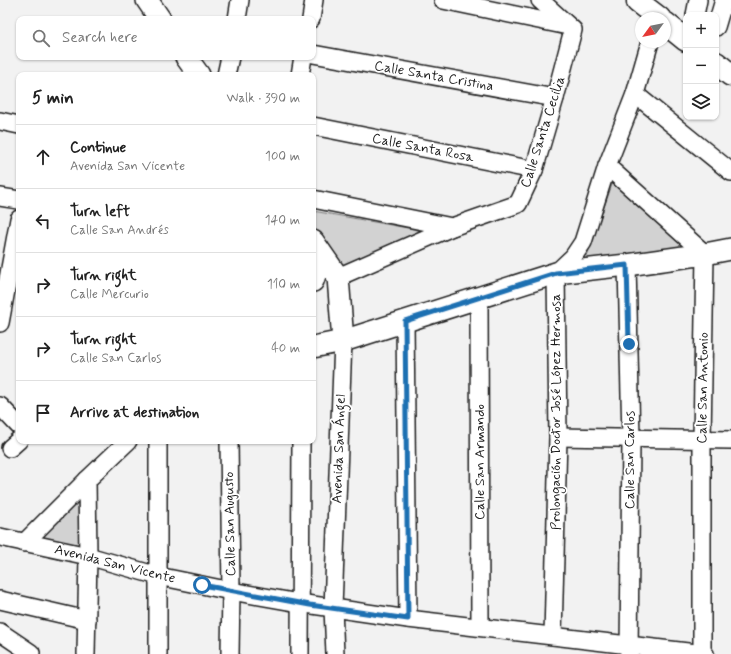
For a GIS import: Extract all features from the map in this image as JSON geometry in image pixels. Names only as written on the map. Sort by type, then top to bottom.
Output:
[{"type":"main road","points":[[637,1],[651,12]]},
{"type":"main road","points":[[671,28],[683,38]]},
{"type":"main road","points":[[719,65],[731,75]]},
{"type":"street","points":[[147,0],[158,16]]},
{"type":"street","points":[[237,16],[240,0]]},
{"type":"street","points":[[311,16],[314,0]]},
{"type":"street","points":[[443,0],[569,26]]},
{"type":"street","points":[[540,0],[569,26]]},
{"type":"street","points":[[695,12],[698,0]]},
{"type":"street","points":[[719,17],[724,0]]},
{"type":"street","name":"Calle Santa Cecilia","points":[[338,277],[452,227],[518,204],[534,170],[555,98],[573,30],[569,26]]},
{"type":"street","name":"Prolongación Doctor José López Hermosa","points":[[553,636],[558,437],[556,273],[573,257],[583,242],[608,166],[635,94],[648,48]]},
{"type":"street","name":"Calle Santa Cristina","points":[[316,55],[555,98]]},
{"type":"street","points":[[188,60],[197,72]]},
{"type":"street","points":[[227,72],[229,60]]},
{"type":"street","points":[[300,72],[302,60]]},
{"type":"street","points":[[635,94],[731,172]]},
{"type":"street","points":[[0,121],[16,124]]},
{"type":"street","name":"Calle Santa Rosa","points":[[316,127],[534,170]]},
{"type":"street","points":[[608,166],[705,254]]},
{"type":"street","points":[[0,196],[16,199]]},
{"type":"street","points":[[316,200],[452,227]]},
{"type":"street","points":[[0,323],[16,235]]},
{"type":"street","points":[[316,246],[338,277]]},
{"type":"street","points":[[316,246],[316,273]]},
{"type":"street","points":[[316,346],[343,342],[556,273],[627,265],[731,249]]},
{"type":"street","name":"Calle San Antonio","points":[[702,654],[702,440],[705,254]]},
{"type":"street","name":"Calle San Carlos","points":[[627,265],[631,439],[629,650]]},
{"type":"street","name":"Avenida San Ángel","points":[[335,654],[333,608],[343,342],[338,277]]},
{"type":"street","name":"Calle San Armando","points":[[479,297],[480,628]]},
{"type":"street","points":[[405,321],[408,619]]},
{"type":"street","points":[[0,406],[16,423]]},
{"type":"street","points":[[558,437],[731,440]]},
{"type":"street","points":[[24,543],[125,444]]},
{"type":"street","points":[[158,444],[158,654]]},
{"type":"street","name":"Calle San Augusto","points":[[229,444],[231,591],[230,654]]},
{"type":"street","points":[[300,654],[301,444]]},
{"type":"street","points":[[86,654],[88,556],[87,480]]},
{"type":"street","name":"Avenida San Vicente","points":[[0,537],[88,556],[158,576],[300,603],[408,619],[553,636],[629,650],[705,654]]},
{"type":"street","points":[[0,600],[87,620]]},
{"type":"street","points":[[0,632],[31,653]]},
{"type":"shaded area","points":[[615,176],[698,252],[583,267]]},
{"type":"shaded area","points":[[316,212],[430,232],[341,271],[316,232]]},
{"type":"shaded area","points":[[85,490],[85,552],[33,541]]},
{"type":"route","points":[[202,585],[310,605],[408,619],[405,321],[556,273],[627,265],[629,344]]}]
